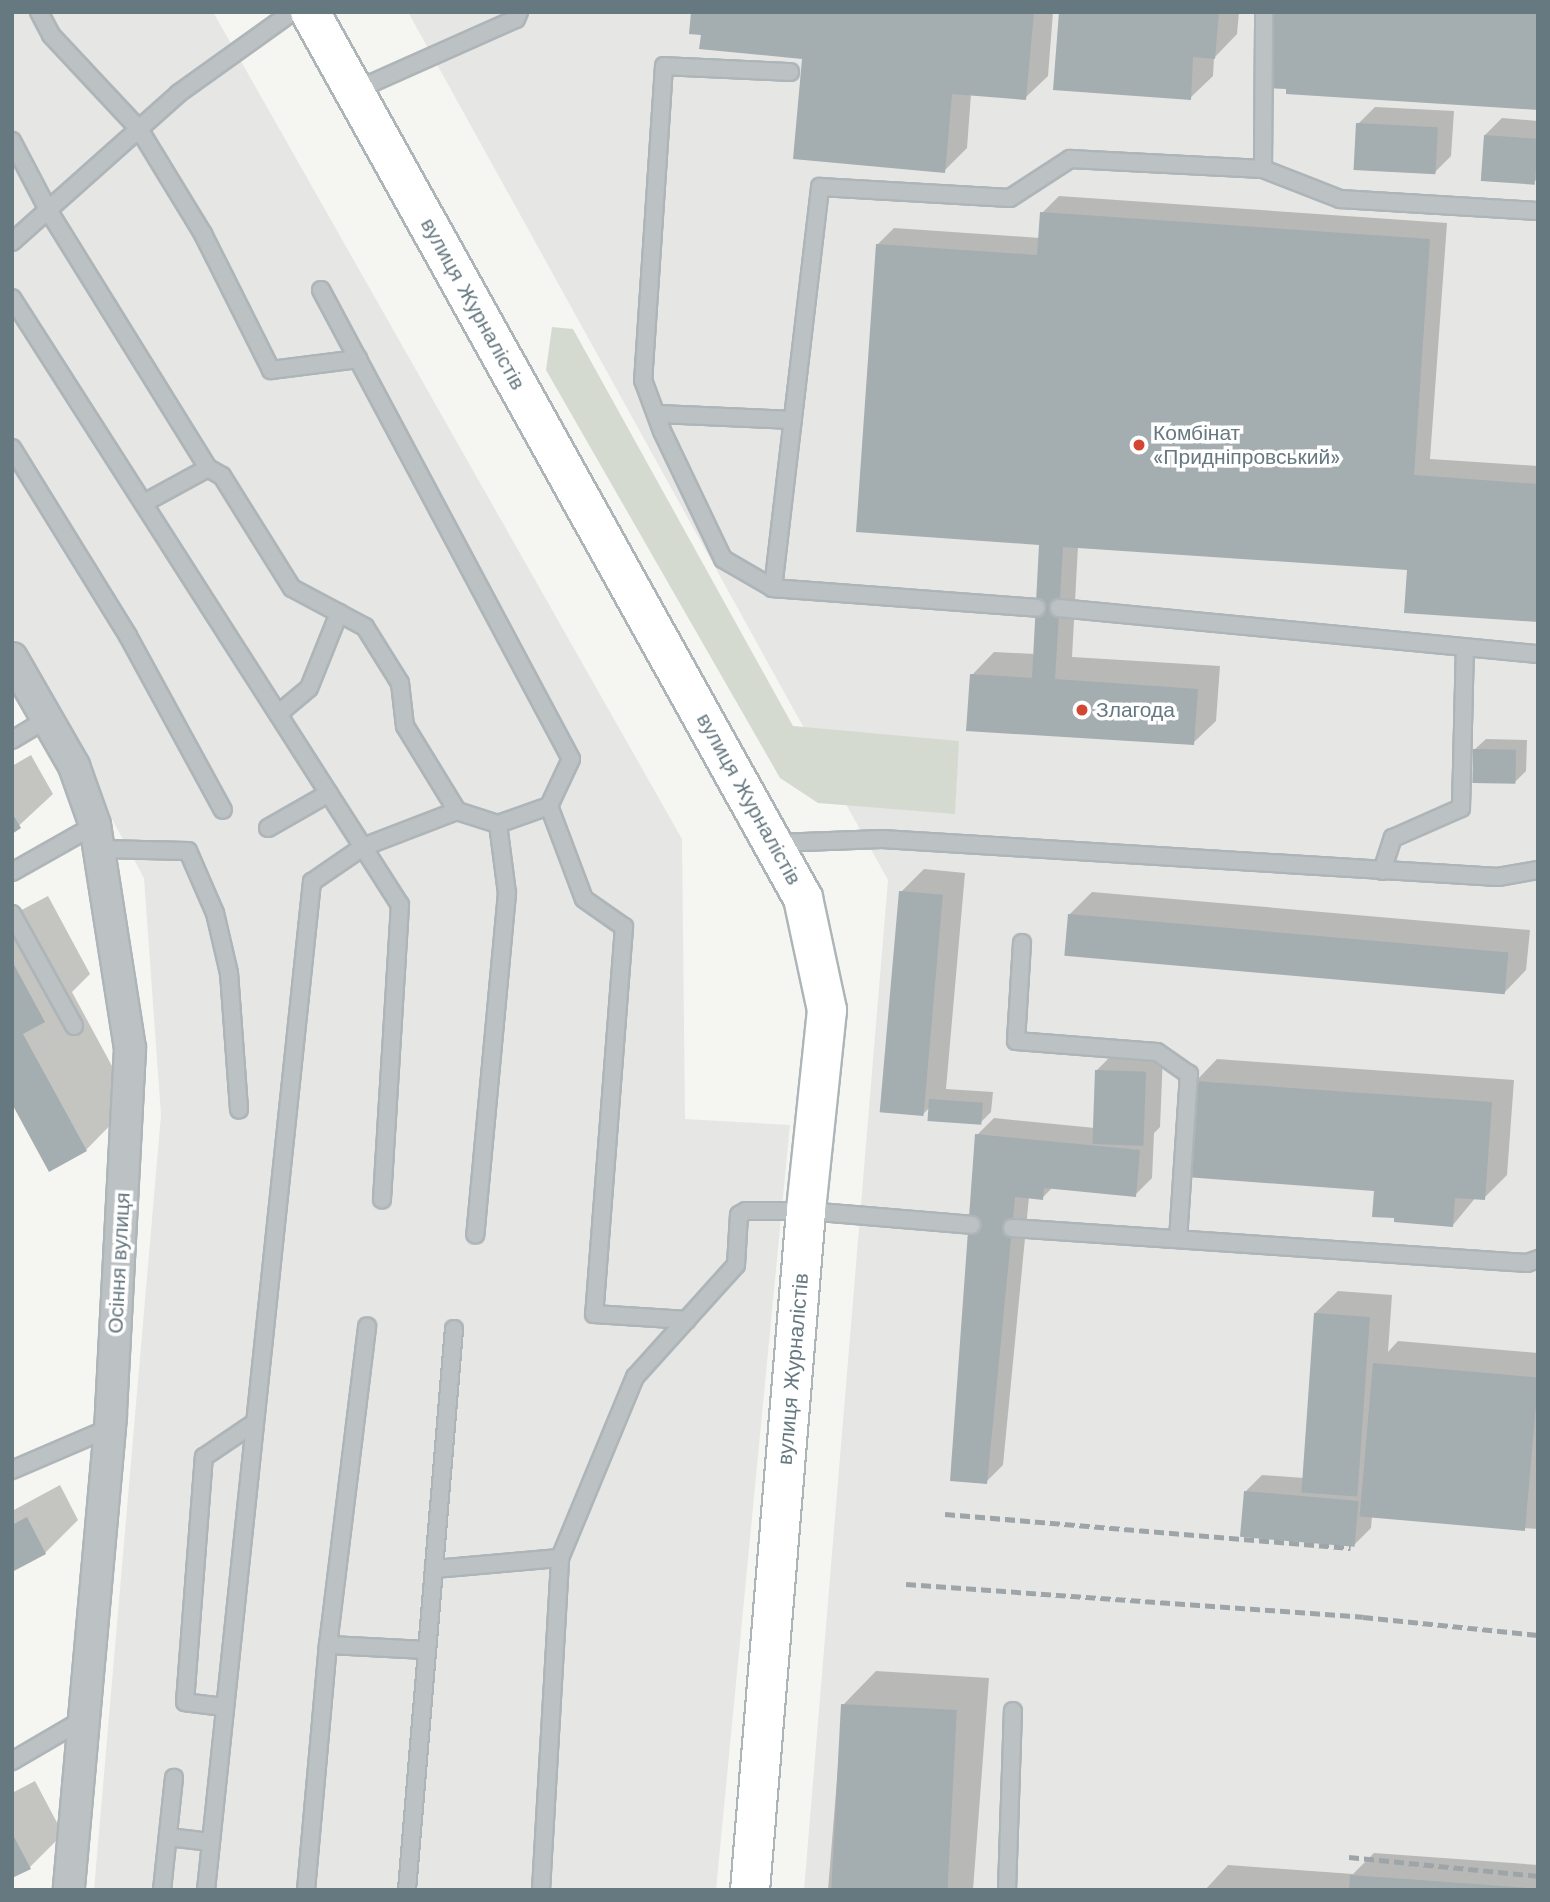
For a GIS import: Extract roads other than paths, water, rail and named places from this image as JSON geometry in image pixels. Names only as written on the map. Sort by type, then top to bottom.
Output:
[{"type":"street","name":"вулиця Журналістів","points":[[310,12],[776,843],[803,898],[827,1010],[806,1211],[750,1890]]},
{"type":"street","name":"Осіння вулиця","points":[[12,658],[74,766],[98,837],[130,1049],[110,1428],[66,1888]]},
{"type":"lane","points":[[39,12],[51,35],[139,129],[203,234],[271,370],[358,359]]},
{"type":"lane","points":[[12,242],[179,93],[292,12]]},
{"type":"lane","points":[[354,91],[516,19],[519,12]]},
{"type":"lane","points":[[1263,169],[1264,12]]},
{"type":"lane","points":[[790,72],[664,66],[643,380],[659,414],[662,431],[723,559],[773,588],[1036,608]]},
{"type":"lane","points":[[12,141],[48,211],[208,468],[222,476],[292,588],[365,627],[400,683],[405,726],[457,811]]},
{"type":"lane","points":[[773,588],[820,187],[1010,198],[1070,159],[1263,169],[1340,199],[1538,211]]},
{"type":"lane","points":[[206,1890],[312,882],[363,847],[457,811],[498,824],[549,806],[571,759],[321,290]]},
{"type":"lane","points":[[12,298],[400,905],[382,1199]]},
{"type":"lane","points":[[659,414],[793,420]]},
{"type":"lane","points":[[12,448],[128,636],[223,810]]},
{"type":"lane","points":[[144,503],[208,468]]},
{"type":"lane","points":[[1059,608],[1538,654]]},
{"type":"lane","points":[[278,714],[309,688],[339,613]]},
{"type":"lane","points":[[1382,871],[1393,838],[1461,808],[1465,649]]},
{"type":"lane","points":[[12,740],[47,719]]},
{"type":"lane","points":[[268,828],[329,793]]},
{"type":"lane","points":[[549,806],[584,899],[624,926],[594,1314],[687,1320]]},
{"type":"lane","points":[[475,1235],[507,893],[498,824]]},
{"type":"lane","points":[[12,872],[98,837],[188,850],[215,913],[229,973],[239,1110]]},
{"type":"lane","points":[[776,843],[882,839],[1498,877],[1538,870]]},
{"type":"lane","points":[[12,914],[74,1026]]},
{"type":"lane","points":[[1022,943],[1016,1041],[1157,1052],[1189,1074],[1178,1239]]},
{"type":"lane","points":[[541,1890],[560,1558],[635,1377],[736,1265],[739,1215],[746,1211],[806,1211],[971,1225]]},
{"type":"lane","points":[[1012,1228],[1527,1263],[1538,1259]]},
{"type":"lane","points":[[306,1890],[328,1645],[366,1326]]},
{"type":"lane","points":[[407,1890],[454,1329]]},
{"type":"lane","points":[[224,1707],[185,1702],[204,1457],[254,1423]]},
{"type":"lane","points":[[12,1470],[110,1428]]},
{"type":"lane","points":[[434,1569],[560,1558]]},
{"type":"lane","points":[[328,1645],[427,1650]]},
{"type":"lane","points":[[1007,1890],[1013,1711]]},
{"type":"lane","points":[[12,1761],[84,1719]]},
{"type":"lane","points":[[162,1890],[174,1778]]},
{"type":"lane","points":[[168,1837],[211,1842]]},
{"type":"railway","points":[[945,1514],[1351,1548]]},
{"type":"railway","points":[[906,1584],[1363,1617],[1538,1635]]},
{"type":"railway","points":[[1349,1857],[1538,1876]]},
{"type":"place","name":"Комбінат «Придніпровський»","points":[[1139,445]]},
{"type":"place","name":"Злагода","points":[[1082,710]]}]
